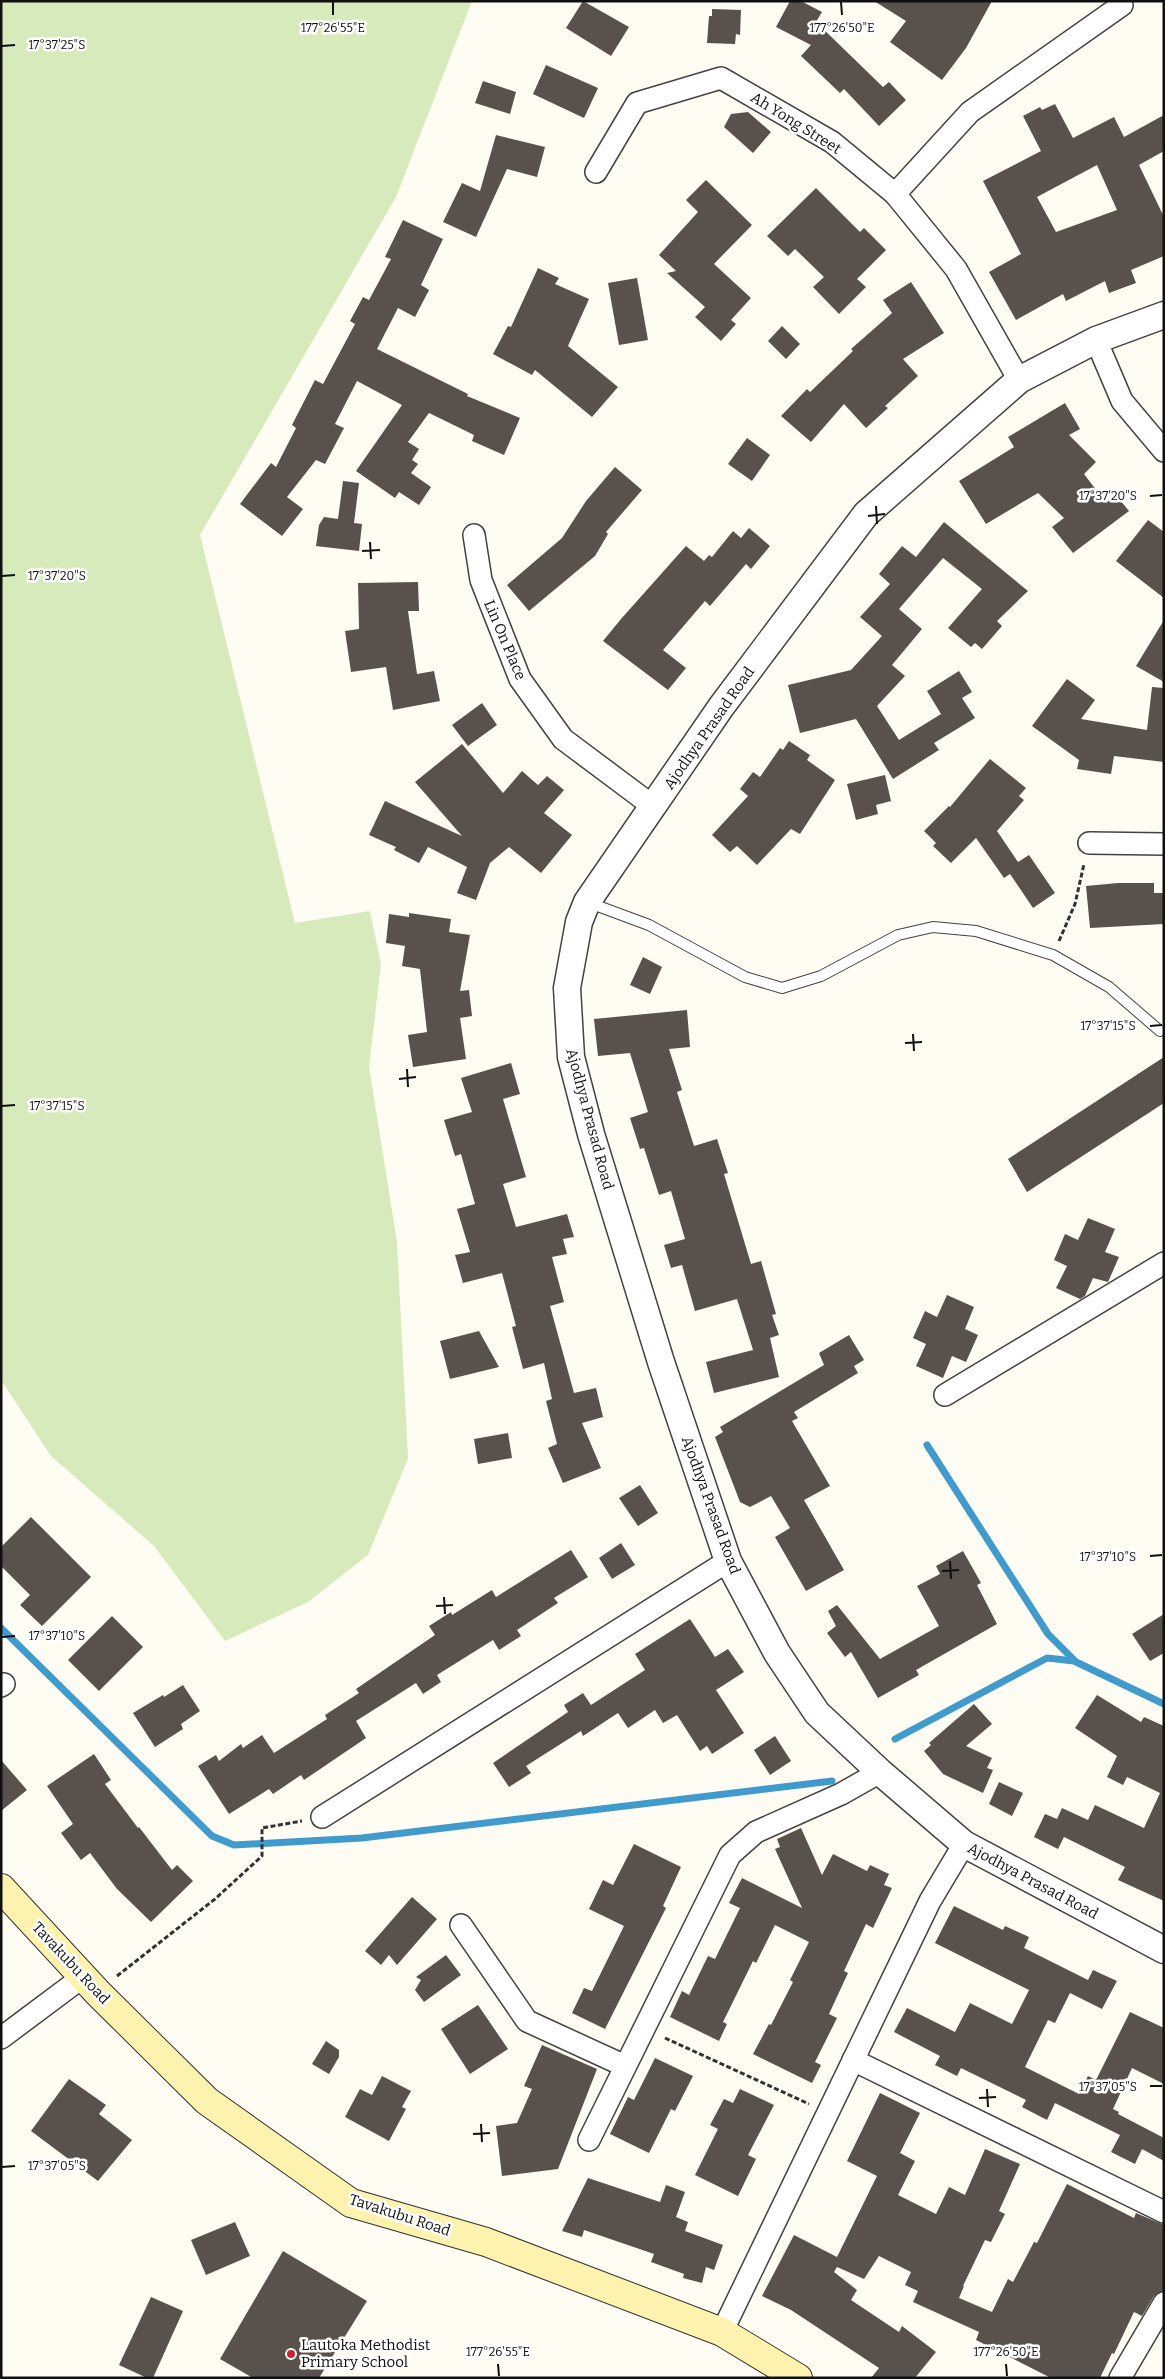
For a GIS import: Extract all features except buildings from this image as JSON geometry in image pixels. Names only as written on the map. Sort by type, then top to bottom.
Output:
[{"type":"main road","name":"Tavakubu Road","points":[[1,1888],[91,1985],[207,2101],[351,2203],[486,2242],[722,2332],[798,2378]]},
{"type":"street","points":[[895,194],[970,112],[1122,5]]},
{"type":"street","name":"Ah Yong Street","points":[[596,172],[637,103],[721,78],[832,142],[895,194],[956,269],[1018,380]]},
{"type":"street","name":"Ajodhya Prasad Road","points":[[1164,315],[1096,340],[1018,380],[866,514],[722,707],[654,808],[587,902],[580,922],[567,988],[571,1057],[591,1134],[661,1362],[728,1561],[777,1653],[818,1712],[880,1772],[964,1844],[1164,1950]]},
{"type":"street","points":[[1096,340],[1122,401],[1164,452]]},
{"type":"street","name":"Lin On Place","points":[[474,535],[481,580],[520,679],[563,739],[654,808]]},
{"type":"street","points":[[1089,843],[1164,844]]},
{"type":"street","points":[[945,1395],[1164,1263]]},
{"type":"street","points":[[322,1817],[728,1561]]},
{"type":"street","points":[[588,2140],[730,1854],[756,1832],[841,1794],[880,1772]]},
{"type":"street","points":[[722,2332],[930,1901],[964,1844]]},
{"type":"street","points":[[462,1925],[528,2021],[626,2066]]},
{"type":"street","points":[[1,2038],[91,1985]]},
{"type":"street","points":[[853,2060],[1164,2212]]},
{"type":"street","points":[[1120,2378],[1164,2303]]},
{"type":"lane","points":[[587,902],[648,925],[745,977],[782,988],[821,976],[898,935],[933,926],[976,931],[1052,955],[1109,987],[1160,1031]]},
{"type":"path","points":[[1052,955],[1075,904],[1089,843]]},
{"type":"path","points":[[91,1985],[216,1898],[262,1856],[262,1828],[322,1817]]},
{"type":"path","points":[[644,2028],[828,2113]]},
{"type":"green space","points":[[1,1],[472,1],[396,197],[200,535],[295,923],[370,911],[381,964],[369,1067],[397,1242],[408,1459],[368,1555],[308,1602],[225,1641],[154,1546],[51,1456],[1,1380]]},
{"type":"waterway","points":[[927,1445],[1048,1634],[1074,1660]]},
{"type":"waterway","points":[[1,1628],[212,1836],[234,1845],[362,1838],[832,1781]]},
{"type":"waterway","points":[[895,1739],[1047,1658],[1074,1661],[1164,1704]]},
{"type":"place","name":"Lautoka Methodist Primary School","points":[[291,2354]]}]
